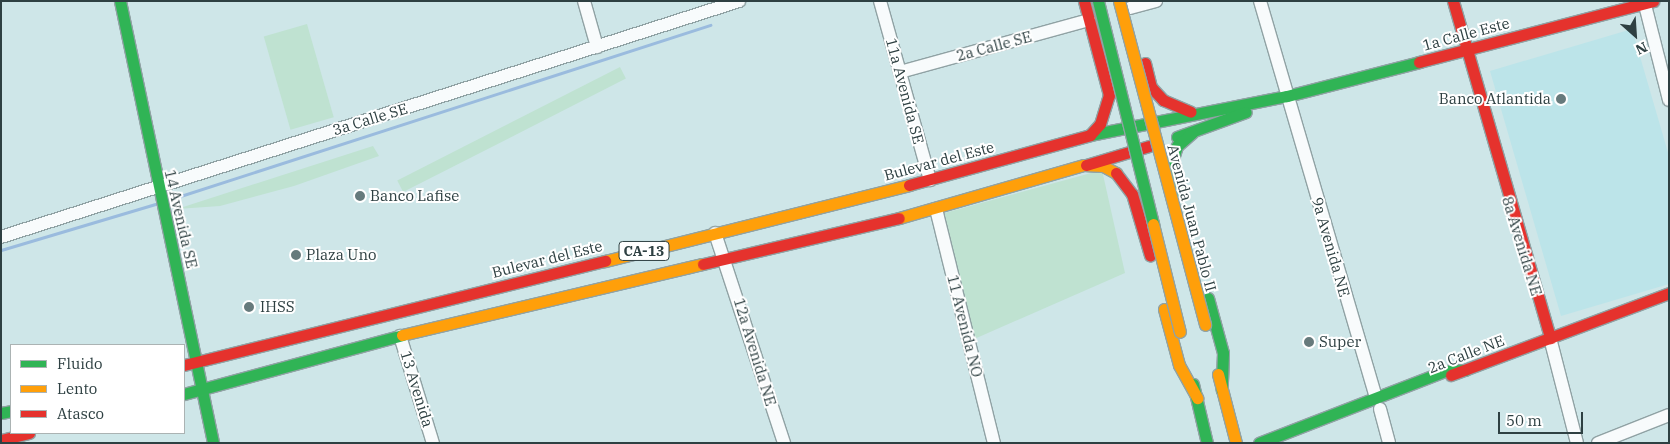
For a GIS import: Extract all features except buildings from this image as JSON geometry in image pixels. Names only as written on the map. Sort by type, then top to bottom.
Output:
[{"type":"main road","name":"14 Avenida SE","points":[[120,1],[214,443]]},
{"type":"main road","points":[[1084,1],[1109,95],[1100,124],[1090,134]]},
{"type":"main road","points":[[1098,1],[1208,443]]},
{"type":"main road","name":"Avenida Juan Pablo II","points":[[1119,1],[1236,443]]},
{"type":"main road","name":"8a Avenida NE","points":[[1453,1],[1465,50],[1550,338]]},
{"type":"main road","name":"1a Calle Este","points":[[1090,134],[1191,112],[1287,96],[1647,2]]},
{"type":"main road","points":[[1129,5],[1151,87],[1162,100],[1191,112]]},
{"type":"main road","points":[[1095,40],[1112,48],[1131,40],[1136,31]]},
{"type":"main road","name":"1a Calle Este","points":[[1084,165],[1192,133],[1287,96]]},
{"type":"main road","points":[[1192,133],[1177,146],[1173,159],[1223,353],[1222,390]]},
{"type":"main road","name":"Bulevar del Este","points":[[185,365],[930,180],[1090,134]]},
{"type":"main road","points":[[1084,165],[1103,166],[1119,175],[1132,194],[1179,366],[1197,398]]},
{"type":"main road","name":"CA-13","points":[[185,394],[400,336],[724,261],[936,209],[1084,165]]},
{"type":"main road","points":[[1145,238],[1157,217],[1173,214],[1188,221]]},
{"type":"main road","name":"2a Calle NE","points":[[1266,442],[1669,293]]},
{"type":"main road","points":[[1286,443],[1378,403],[1445,371],[1465,370]]},
{"type":"main road","points":[[1266,442],[1378,403]]},
{"type":"main road","points":[[1229,420],[1239,436],[1253,443]]},
{"type":"main road","points":[[1203,426],[1204,443]]},
{"type":"main road","points":[[1,440],[25,434]]},
{"type":"street","points":[[584,1],[597,47]]},
{"type":"street","name":"3a Calle SE","points":[[1,237],[158,185],[739,1]]},
{"type":"street","name":"11a Avenida SE","points":[[880,1],[930,180]]},
{"type":"street","points":[[1129,5],[1156,1]]},
{"type":"street","name":"9a Avenida NE","points":[[1260,1],[1389,443]]},
{"type":"street","points":[[1647,2],[1669,100]]},
{"type":"street","name":"2a Calle SE","points":[[900,72],[1089,20]]},
{"type":"street","name":"11 Avenida NO","points":[[936,209],[994,443]]},
{"type":"street","name":"12a Avenida NE","points":[[715,233],[784,443]]},
{"type":"street","name":"13 Avenida","points":[[400,336],[433,443]]},
{"type":"street","name":"8a Avenida NE","points":[[1550,338],[1577,443]]},
{"type":"street","points":[[1598,443],[1669,416]]},
{"type":"shaded area","points":[[1632,29],[1669,156],[1669,284],[1561,316],[1490,71]]},
{"type":"green space","points":[[307,24],[334,117],[290,130],[264,36]]},
{"type":"green space","points":[[620,67],[626,79],[403,192],[397,180]]},
{"type":"green space","points":[[373,146],[379,156],[294,186],[220,206],[177,209]]},
{"type":"green space","points":[[1102,170],[1125,273],[972,340],[941,214]]},
{"type":"waterway","points":[[168,200],[710,25]]},
{"type":"waterway","points":[[1,250],[155,204]]},
{"type":"traffic: fast","points":[[120,1],[213,443]]},
{"type":"traffic: fast","points":[[1098,1],[1153,224]]},
{"type":"traffic: fast","points":[[1090,135],[1287,96],[1419,62]]},
{"type":"traffic: fast","points":[[1177,137],[1246,112]]},
{"type":"traffic: fast","points":[[1180,191],[1173,159],[1177,146],[1192,133]]},
{"type":"traffic: fast","points":[[1208,298],[1223,353],[1222,390]]},
{"type":"traffic: fast","points":[[185,394],[402,335]]},
{"type":"traffic: fast","points":[[1259,443],[1445,371],[1465,370]]},
{"type":"traffic: fast","points":[[1193,384],[1207,443]]},
{"type":"traffic: fast","points":[[1,413],[10,411]]},
{"type":"traffic: slow","points":[[1119,1],[1205,325]]},
{"type":"traffic: slow","points":[[899,218],[1084,165],[1103,166],[1116,173]]},
{"type":"traffic: slow","points":[[605,261],[909,185]]},
{"type":"traffic: slow","points":[[1153,224],[1180,332]]},
{"type":"traffic: slow","points":[[402,335],[703,264]]},
{"type":"traffic: slow","points":[[1164,309],[1179,365],[1197,398]]},
{"type":"traffic: slow","points":[[1218,374],[1236,443]]},
{"type":"traffic: jam","points":[[909,185],[1090,135],[1100,124],[1109,95],[1084,1]]},
{"type":"traffic: jam","points":[[1453,1],[1550,338]]},
{"type":"traffic: jam","points":[[1419,62],[1653,1]]},
{"type":"traffic: jam","points":[[1145,63],[1151,87],[1163,100],[1191,112]]},
{"type":"traffic: jam","points":[[1086,165],[1149,146]]},
{"type":"traffic: jam","points":[[1116,173],[1132,194],[1150,255]]},
{"type":"traffic: jam","points":[[703,264],[899,218]]},
{"type":"traffic: jam","points":[[185,365],[605,261]]},
{"type":"traffic: jam","points":[[1451,375],[1669,293]]},
{"type":"traffic: jam","points":[[1,440],[25,434]]},
{"type":"place","name":"Banco Atlantida","points":[[1561,99]]},
{"type":"place","name":"Banco Lafise","points":[[360,196]]},
{"type":"place","name":"Plaza Uno","points":[[296,255]]},
{"type":"place","name":"IHSS","points":[[249,307]]},
{"type":"place","name":"Super","points":[[1309,342]]}]
